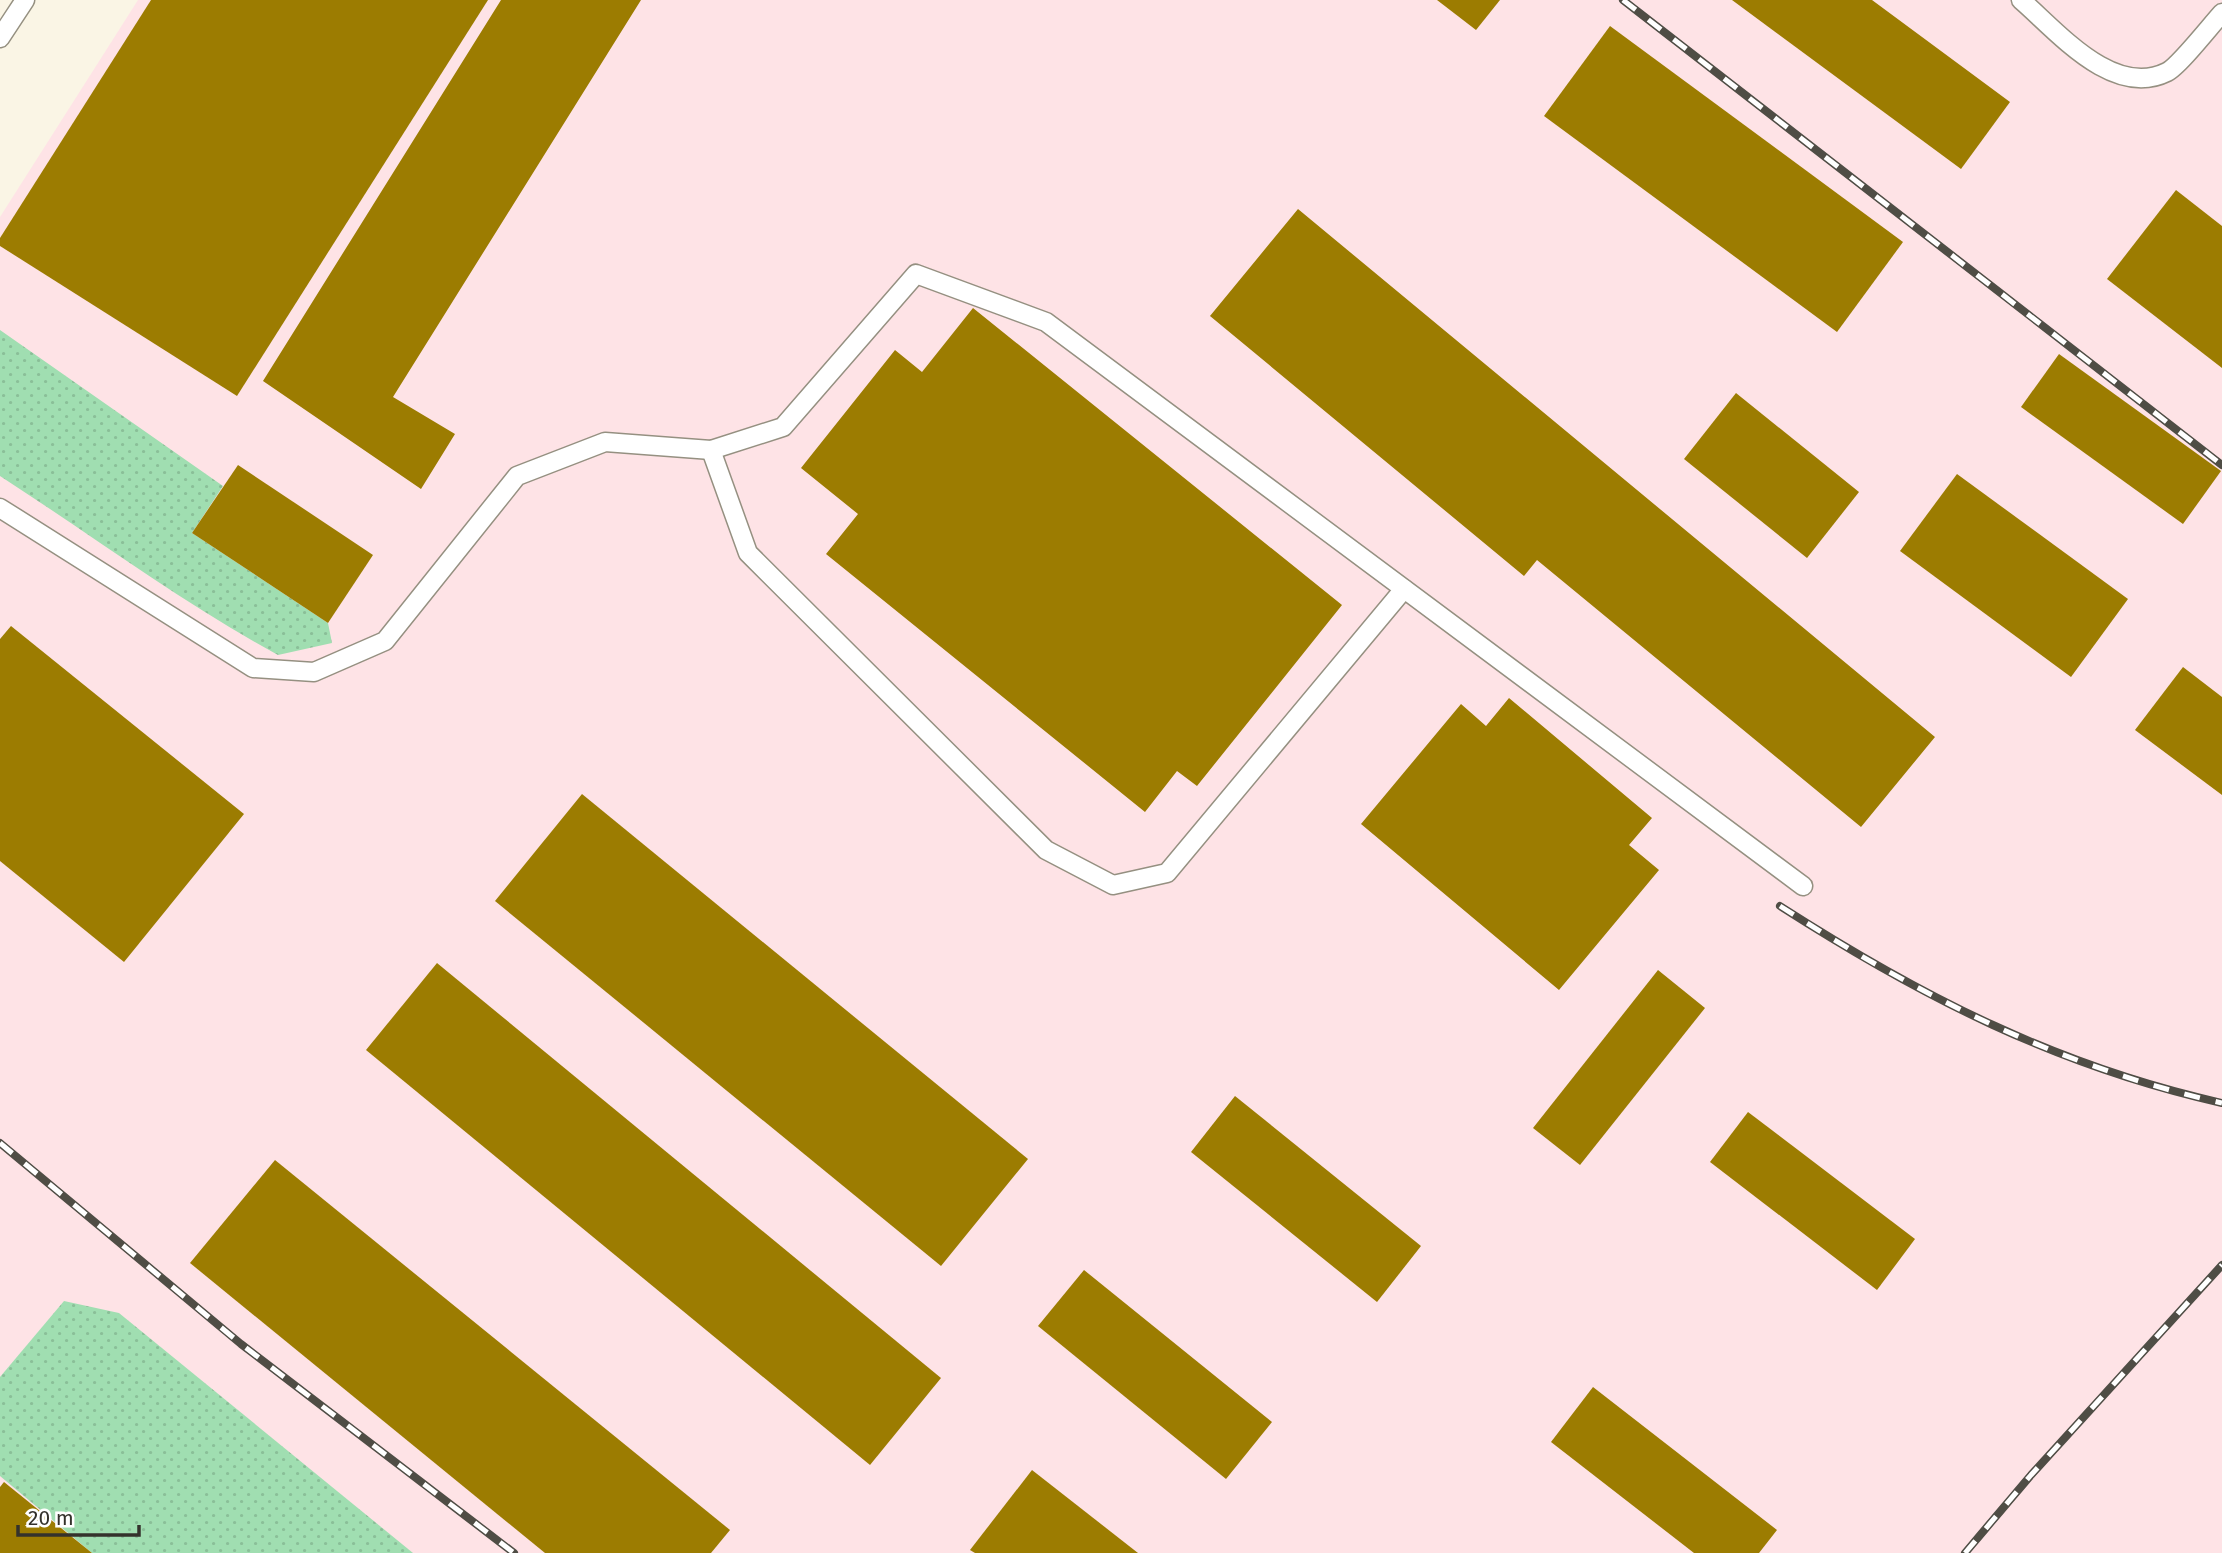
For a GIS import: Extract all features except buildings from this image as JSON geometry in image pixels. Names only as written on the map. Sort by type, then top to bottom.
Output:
[{"type":"lane","points":[[0,38],[24,0]]},
{"type":"lane","points":[[2021,0],[2097,64],[2130,79],[2168,72],[2222,13]]},
{"type":"lane","points":[[0,508],[253,668],[314,672],[385,641],[517,476],[605,442],[711,450],[783,427],[916,274],[1046,323],[1804,886]]},
{"type":"lane","points":[[711,450],[748,553],[1046,850],[1113,885],[1167,873],[1404,589]]},
{"type":"shaded area","points":[[138,0],[2222,0],[2222,1553],[0,1553],[0,217]]},
{"type":"green space","points":[[0,330],[223,486],[192,533],[328,623],[332,643],[278,655],[172,591],[0,476]]},
{"type":"green space","points":[[64,1301],[119,1313],[413,1553],[92,1553],[0,1476],[0,1377]]},
{"type":"railway","points":[[1623,0],[2222,465]]},
{"type":"railway","points":[[1780,906],[1886,970],[1992,1025],[2103,1069],[2161,1088],[2222,1103]]},
{"type":"railway","points":[[0,1143],[241,1344],[514,1553]]},
{"type":"railway","points":[[1965,1553],[2031,1475],[2222,1265]]}]
